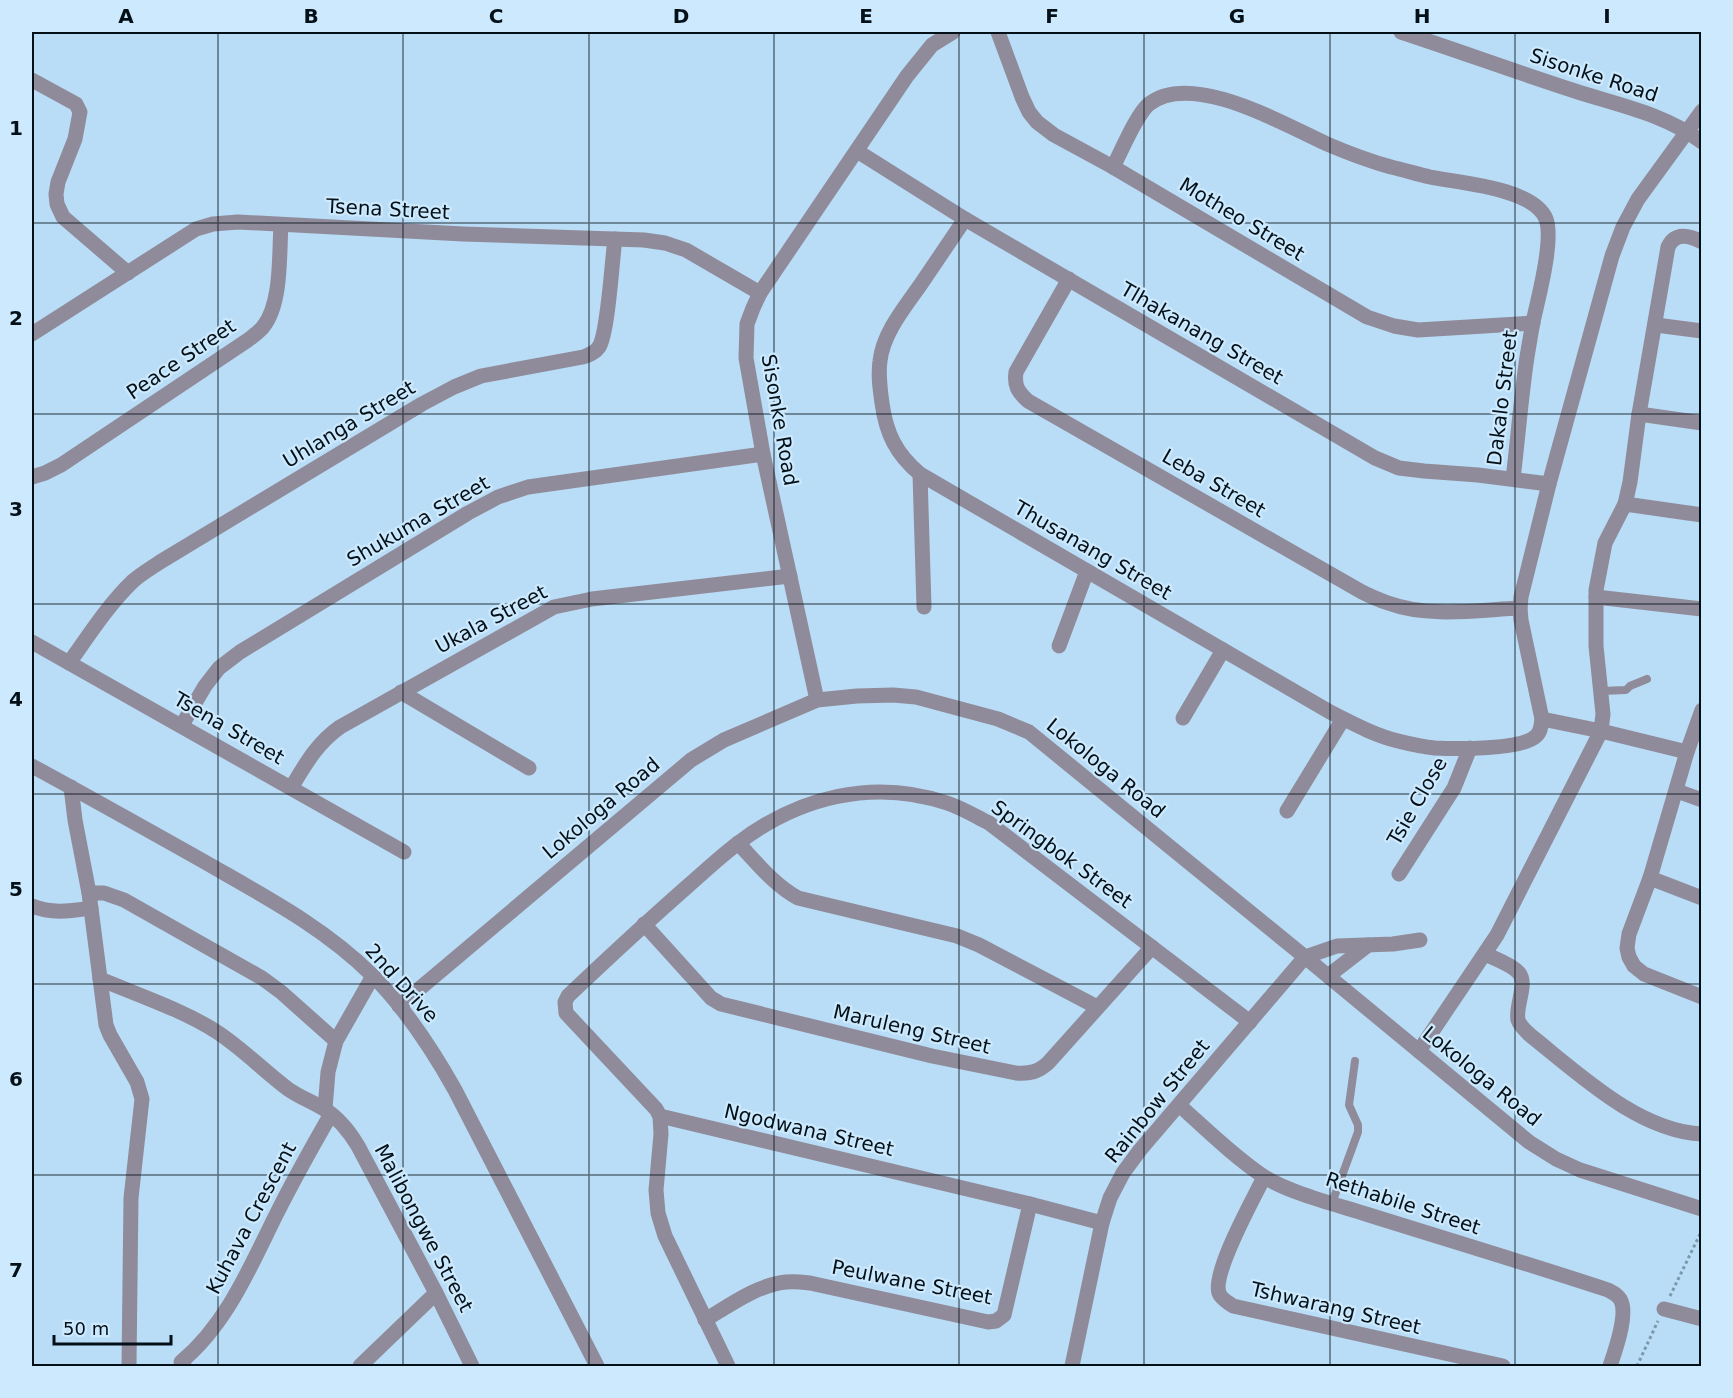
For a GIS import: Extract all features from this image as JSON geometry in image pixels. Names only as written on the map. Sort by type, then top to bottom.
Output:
[{"type":"street","name":"Sisonke Road","points":[[817,700],[763,454],[746,358],[747,324],[760,293],[919,61],[932,45],[953,32]]},
{"type":"street","name":"Motheo Street","points":[[998,32],[1022,97],[1037,122],[1054,135],[1113,167],[1367,317],[1394,326],[1418,330],[1533,323]]},
{"type":"street","name":"Sisonke Road","points":[[1401,32],[1574,91],[1641,111],[1686,130],[1701,142]]},
{"type":"street","points":[[32,80],[76,104],[80,112],[75,139],[58,182],[56,194],[57,204],[63,218],[128,273]]},
{"type":"street","name":"Dakalo Street","points":[[1113,167],[1147,106],[1168,95],[1200,94],[1262,113],[1326,143],[1385,165],[1498,190],[1531,202],[1546,219],[1547,228],[1544,270],[1533,323],[1513,479]]},
{"type":"street","points":[[1687,752],[1542,719],[1520,608],[1525,579],[1550,484],[1609,266],[1623,227],[1638,199],[1701,111]]},
{"type":"street","name":"Tlhakanang Street","points":[[857,151],[965,219],[1375,458],[1399,468],[1550,484]]},
{"type":"street","name":"Thusanang Street","points":[[965,219],[900,314],[887,337],[880,360],[880,388],[884,418],[893,444],[913,468],[1223,650],[1363,729],[1397,741],[1434,748],[1470,748],[1516,744],[1536,736],[1542,719]]},
{"type":"street","name":"Tsena Street","points":[[32,334],[196,229],[213,224],[238,222],[665,243],[686,250],[760,293]]},
{"type":"street","name":"Peace Street","points":[[32,477],[61,465],[248,340],[262,328],[274,302],[281,225]]},
{"type":"street","points":[[1419,1051],[1497,935],[1601,731],[1603,714],[1596,646],[1596,597],[1600,565],[1605,543],[1625,504],[1630,482],[1639,414],[1671,242],[1675,238],[1687,236],[1701,242]]},
{"type":"street","name":"Uhlanga Street","points":[[69,663],[118,596],[135,579],[412,410],[454,387],[482,376],[583,357],[597,350],[604,331],[615,239]]},
{"type":"street","name":"Leba Street","points":[[1069,279],[1016,372],[1016,387],[1028,401],[1352,586],[1388,603],[1414,610],[1443,612],[1520,608]]},
{"type":"street","points":[[1656,325],[1701,331]]},
{"type":"street","points":[[1639,414],[1701,423]]},
{"type":"street","name":"Shukuma Street","points":[[182,725],[205,686],[219,668],[240,652],[498,497],[528,487],[570,480],[763,454]]},
{"type":"street","points":[[920,474],[924,607]]},
{"type":"street","points":[[1625,504],[1701,514]]},
{"type":"street","points":[[1059,646],[1087,571]]},
{"type":"street","name":"Ukala Street","points":[[291,788],[312,754],[326,737],[554,606],[592,599],[790,576]]},
{"type":"street","points":[[1596,597],[1701,609]]},
{"type":"street","name":"Tsena Street","points":[[32,642],[404,852]]},
{"type":"street","points":[[1183,718],[1223,650]]},
{"type":"street","points":[[401,692],[529,768]]},
{"type":"street","name":"Lokologa Road","points":[[399,1006],[691,760],[724,740],[817,700],[893,695],[916,697],[998,719],[1029,732],[1529,1142],[1556,1159],[1580,1170],[1701,1209]]},
{"type":"street","points":[[1701,710],[1650,878],[1629,934],[1627,948],[1634,966],[1644,974],[1701,997]]},
{"type":"street","points":[[1287,811],[1343,718]]},
{"type":"street","name":"Tsie Close","points":[[1399,874],[1454,788],[1470,748]]},
{"type":"street","name":"2nd Drive","points":[[32,766],[279,904],[327,937],[373,976],[430,1047],[455,1090],[597,1366]]},
{"type":"street","points":[[71,787],[90,901],[106,1025],[137,1082],[142,1099],[131,1198],[129,1366]]},
{"type":"street","points":[[1677,791],[1701,800]]},
{"type":"street","name":"Springbok Street","points":[[660,1116],[566,1013],[565,1002],[568,996],[645,924],[738,843],[777,818],[801,806],[845,794],[895,792],[923,796],[949,804],[988,823],[1250,1022]]},
{"type":"street","points":[[738,843],[772,879],[798,898],[957,936],[979,945],[1097,1007]]},
{"type":"street","points":[[1650,878],[1701,898]]},
{"type":"street","points":[[32,906],[49,912],[58,912],[90,901],[104,893],[124,900],[262,978],[336,1041]]},
{"type":"street","name":"Maruleng Street","points":[[645,924],[711,998],[721,1004],[932,1056],[1029,1074],[1040,1070],[1048,1063],[1152,947]]},
{"type":"street","points":[[1305,957],[1337,946],[1420,940]]},
{"type":"street","points":[[1328,976],[1368,945]]},
{"type":"street","points":[[1485,954],[1520,974],[1523,983],[1518,1021],[1530,1035],[1614,1101],[1632,1112],[1673,1129],[1701,1134]]},
{"type":"street","name":"Rainbow Street","points":[[1072,1366],[1102,1223],[1110,1198],[1123,1173],[1140,1150],[1305,957]]},
{"type":"street","points":[[328,1111],[328,1072],[336,1041],[373,976]]},
{"type":"street","name":"Malibongwe Street","points":[[100,979],[214,1030],[289,1090],[328,1111],[345,1127],[354,1139],[436,1293],[472,1366]]},
{"type":"street","name":"Rethabile Street","points":[[1179,1105],[1264,1177],[1284,1186],[1616,1294],[1621,1300],[1623,1314],[1610,1366]]},
{"type":"street","name":"Kuhava Crescent","points":[[179,1365],[211,1334],[229,1305],[328,1111]]},
{"type":"street","points":[[660,1116],[661,1134],[656,1190],[658,1213],[665,1236],[728,1366]]},
{"type":"street","name":"Ngodwana Street","points":[[660,1116],[1030,1203],[1102,1223]]},
{"type":"street","name":"Tshwarang Street","points":[[1264,1177],[1220,1274],[1219,1294],[1224,1300],[1233,1306],[1503,1366]]},
{"type":"street","name":"Peulwane Street","points":[[705,1320],[756,1290],[789,1281],[810,1283],[988,1322],[996,1321],[1004,1315],[1030,1203]]},
{"type":"street","points":[[360,1366],[436,1293]]},
{"type":"street","points":[[1664,1309],[1701,1319]]},
{"type":"lane","points":[[1601,691],[1626,690],[1630,686],[1647,680]]},
{"type":"lane","points":[[1332,1203],[1358,1132],[1358,1125],[1349,1105],[1355,1061]]}]
